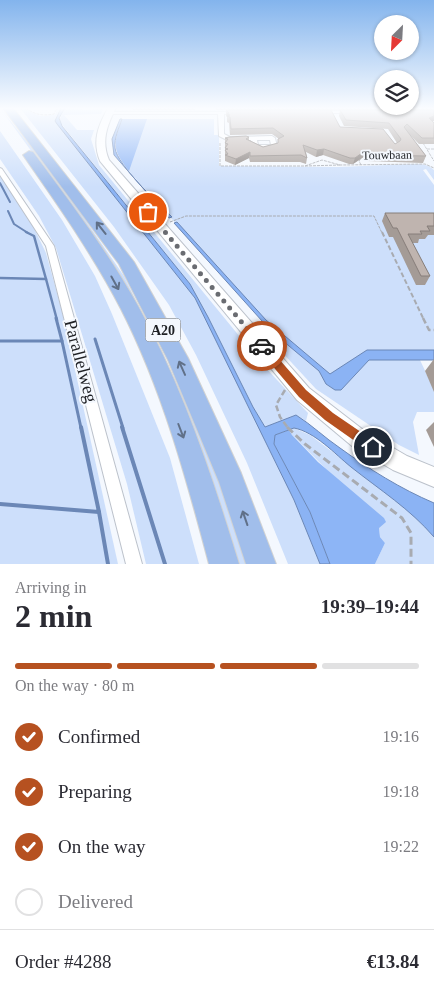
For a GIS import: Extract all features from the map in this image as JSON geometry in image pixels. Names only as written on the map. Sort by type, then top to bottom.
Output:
[{"type":"highway","name":"A20","points":[[15,134],[55,190],[107,268],[131,312],[156,365],[203,490],[224,564]]},
{"type":"highway","name":"A20","points":[[28,134],[126,262],[178,358],[232,482],[261,564]]},
{"type":"street","points":[[100,134],[100,148],[105,162],[303,394],[360,439],[400,463],[434,477]]},
{"type":"street","points":[[221,134],[229,138],[272,138],[274,148],[255,148],[254,139]]},
{"type":"street","name":"Parallelweg","points":[[0,170],[50,246],[58,270],[134,564]]},
{"type":"path","name":"Touwbaan","points":[[229,138],[220,143],[220,166],[425,164],[434,168]]},
{"type":"path","points":[[422,143],[434,161]]},
{"type":"path","points":[[250,166],[250,149],[255,148]]},
{"type":"path","points":[[427,149],[434,149]]},
{"type":"path","points":[[360,153],[362,158],[359,161],[361,165]]},
{"type":"path","points":[[404,157],[409,165]]},
{"type":"path","name":"Touwbaan","points":[[305,166],[315,160],[328,160],[340,165]]},
{"type":"path","points":[[173,221],[186,216],[374,216],[429,330],[434,330]]},
{"type":"path","points":[[286,389],[276,405],[281,418],[291,432],[342,474],[402,518],[411,534],[411,564]]},
{"type":"shaded area","points":[[0,134],[2,134],[62,220],[95,276],[170,458],[199,564],[146,564],[127,484],[56,248],[39,216],[0,159]]},
{"type":"shaded area","points":[[19,134],[21,134],[57,179],[124,276],[200,431],[250,564],[233,564],[191,430],[53,181]]},
{"type":"shaded area","points":[[41,134],[65,134],[195,298],[294,500],[320,564],[288,564],[247,463],[196,355],[169,305],[114,227]]},
{"type":"shaded area","points":[[65,134],[69,134],[190,284],[265,427],[296,415],[374,471],[397,485],[434,503],[434,537],[405,509],[324,444],[310,434],[294,428],[275,435],[274,444],[310,512],[330,564],[320,564],[294,500],[195,298]]},
{"type":"shaded area","points":[[70,134],[93,134],[91,139],[99,165],[263,365],[308,413],[306,421],[296,415],[265,427],[190,284]]},
{"type":"shaded area","points":[[114,134],[117,134],[115,148],[117,155],[128,171],[114,155],[112,139]]},
{"type":"shaded area","points":[[122,134],[214,134],[219,135],[219,166],[338,167],[415,164],[432,168],[434,170],[434,180],[426,169],[423,170],[434,185],[434,355],[368,353],[331,379],[266,323],[125,167]]},
{"type":"shaded area","points":[[142,134],[129,171],[119,158],[117,152],[117,135]]},
{"type":"shaded area","points":[[0,172],[32,224],[46,253],[62,311],[118,564],[0,564]]},
{"type":"shaded area","points":[[142,186],[172,217],[169,218]]},
{"type":"shaded area","points":[[177,222],[266,320],[330,374],[367,350],[434,350],[434,360],[369,360],[341,390],[335,390],[326,384],[319,371],[271,331],[174,223]]},
{"type":"shaded area","points":[[273,332],[319,371],[326,384],[335,390],[341,389],[369,360],[420,360],[434,390],[434,412],[417,412],[413,422],[419,455],[399,445],[316,389],[267,336]]},
{"type":"shaded area","points":[[294,428],[310,435],[422,522],[434,537],[434,564],[375,564],[385,543],[380,537],[379,528],[335,478],[292,435],[289,430]]},
{"type":"shaded area","points":[[289,430],[318,462],[384,518],[386,522],[379,528],[380,537],[385,543],[375,564],[330,564],[310,512],[274,444],[275,435]]},
{"type":"building","points":[[282,134],[387,134],[395,144],[401,139],[397,134],[410,134],[426,156],[369,155],[366,150],[355,158],[350,158],[324,149],[317,150],[303,145],[307,158],[301,155],[250,156],[250,152],[236,159],[225,155],[228,154],[225,150],[228,149],[225,148],[228,144],[225,143],[228,139],[225,138],[246,136],[249,137],[246,139],[263,147],[278,143],[278,139],[284,136]]},
{"type":"building","points":[[418,134],[434,134],[434,138],[422,138]]},
{"type":"building","points":[[385,213],[434,213],[434,226],[427,226],[430,231],[420,231],[422,234],[408,234],[430,276],[421,276],[397,228],[393,228]]},
{"type":"waterway","points":[[0,183],[10,202]]},
{"type":"waterway","points":[[8,211],[14,224],[28,233]]},
{"type":"waterway","points":[[28,233],[34,236],[46,279]]},
{"type":"waterway","points":[[0,278],[46,279]]},
{"type":"waterway","points":[[46,279],[57,320]]},
{"type":"waterway","points":[[56,318],[62,341]]},
{"type":"waterway","points":[[95,339],[123,428]]},
{"type":"waterway","points":[[0,341],[62,341]]},
{"type":"waterway","points":[[62,341],[81,428]]},
{"type":"waterway","points":[[81,427],[99,512]]},
{"type":"waterway","points":[[122,427],[165,564]]},
{"type":"waterway","points":[[0,504],[99,512]]},
{"type":"waterway","points":[[99,512],[108,564]]},
{"type":"way so far","points":[[148,212],[262,346]]},
{"type":"route","points":[[262,346],[303,394],[329,416],[373,447]]}]
